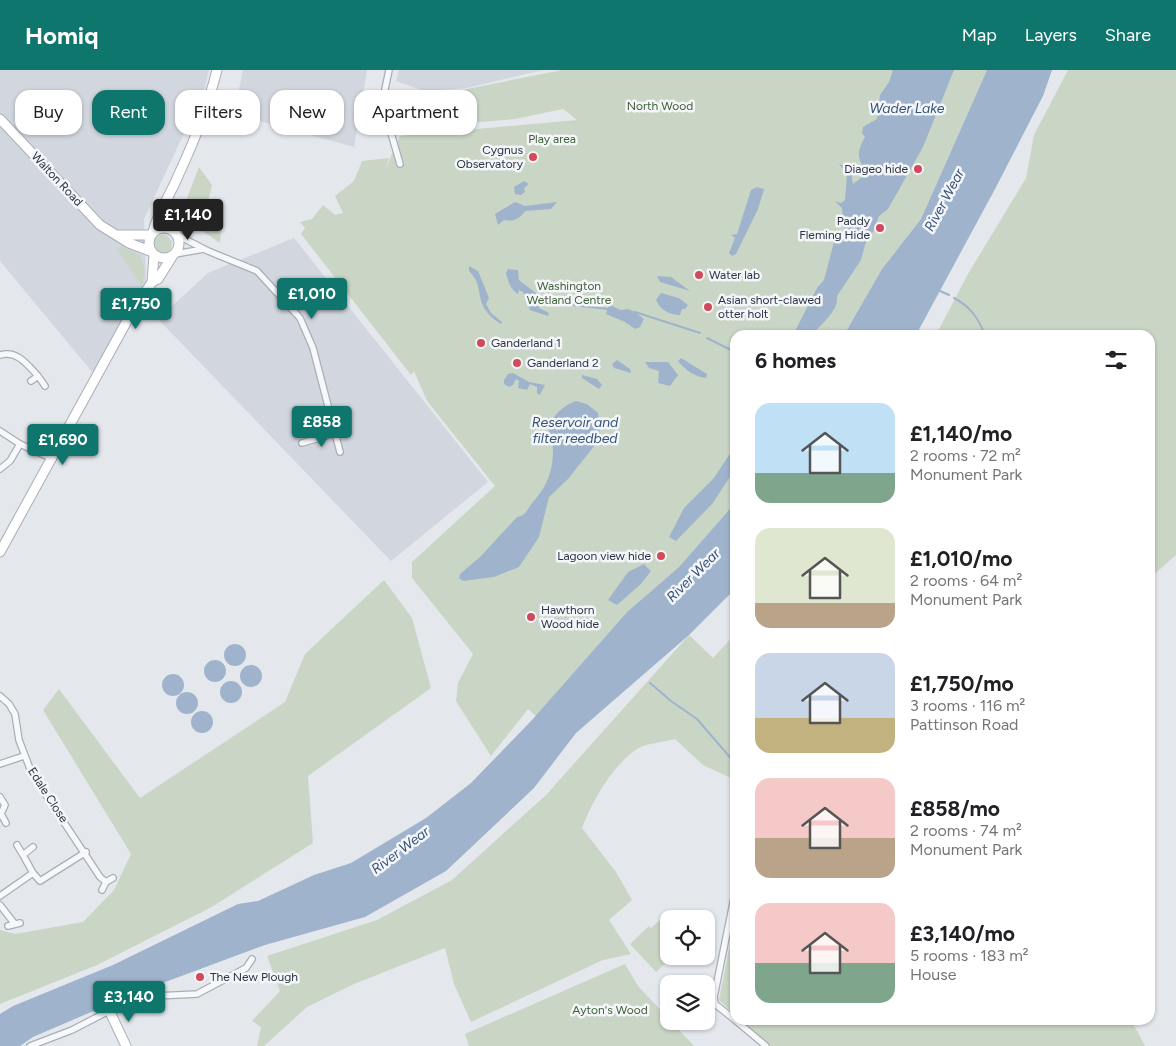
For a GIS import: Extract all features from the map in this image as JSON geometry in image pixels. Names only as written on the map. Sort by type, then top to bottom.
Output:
[{"type":"street","points":[[152,282],[152,252],[149,243],[156,218],[168,197],[191,146],[208,101],[217,70]]},
{"type":"street","points":[[389,70],[384,94],[387,122],[393,134],[400,164]]},
{"type":"street","name":"Walton Road","points":[[0,119],[100,225],[129,242],[152,252]]},
{"type":"street","points":[[0,552],[53,459],[128,319],[152,282],[158,279],[174,255],[179,244],[174,232],[168,197]]},
{"type":"street","points":[[117,234],[152,234],[162,228],[174,232],[204,249],[257,271],[300,318],[313,348],[340,452]]},
{"type":"street","points":[[152,252],[163,258],[204,249]]},
{"type":"street","points":[[0,355],[13,354],[20,358],[45,386]]},
{"type":"street","points":[[31,381],[38,376]]},
{"type":"street","points":[[0,431],[20,444],[53,459]]},
{"type":"street","points":[[302,444],[336,434]]},
{"type":"street","points":[[0,469],[10,461],[20,444]]},
{"type":"street","name":"Edale Close","points":[[0,696],[9,704],[14,714],[24,756],[32,774],[106,882]]},
{"type":"street","points":[[0,764],[24,756]]},
{"type":"street","points":[[0,796],[5,805],[0,814],[6,822]]},
{"type":"street","points":[[17,845],[33,873],[40,881],[86,852]]},
{"type":"street","points":[[23,855],[33,848]]},
{"type":"street","points":[[0,896],[33,873]]},
{"type":"street","points":[[102,890],[106,882],[113,878]]},
{"type":"street","points":[[0,905],[14,924]]},
{"type":"street","points":[[730,918],[714,997],[715,1004],[730,1016]]},
{"type":"street","points":[[30,1046],[72,1030],[136,997],[197,994],[246,968],[252,958]]},
{"type":"street","points":[[110,1012],[126,1046]]},
{"type":"street","points":[[741,1025],[766,1046]]},
{"type":"shaded area","points":[[0,70],[209,70],[204,90],[175,90],[175,135],[183,135],[144,219],[146,284],[93,373],[0,261]]},
{"type":"shaded area","points":[[243,70],[367,70],[364,90],[354,90],[354,135],[356,135],[354,147],[310,135],[344,135],[344,90],[270,90],[270,124],[260,121],[260,90],[239,90]]},
{"type":"shaded area","points":[[399,70],[543,70],[467,88],[421,90],[396,81]]},
{"type":"shaded area","points":[[294,238],[488,482],[391,561],[158,319],[208,273]]},
{"type":"green space","name":"Washington Wetland Centre","points":[[562,70],[987,70],[921,219],[882,269],[847,330],[730,330],[730,509],[679,567],[627,612],[536,716],[528,709],[491,756],[456,701],[458,683],[473,654],[412,578],[412,562],[495,486],[427,401],[414,371],[411,375],[301,234],[305,228],[300,222],[312,219],[323,205],[335,215],[343,213],[335,196],[354,181],[362,161],[389,158],[385,170],[400,136],[477,135],[477,129],[577,120],[563,109],[515,119],[477,122],[477,90],[462,90]]},
{"type":"green space","points":[[1068,70],[1176,70],[1176,555],[1155,574],[1155,330],[939,330],[968,274],[1026,178],[1034,135]]},
{"type":"green space","points":[[199,167],[212,185],[205,214],[221,229],[220,243],[192,224],[187,198]]},
{"type":"green space","points":[[163,235],[169,238],[172,244],[169,250],[163,253],[157,250],[154,244],[157,238]]},
{"type":"green space","points":[[121,246],[140,256],[145,270],[142,286],[117,250]]},
{"type":"green space","points":[[384,580],[412,618],[431,688],[308,776],[313,843],[210,908],[97,965],[0,1004],[0,930],[15,934],[83,922],[114,890],[131,854],[43,710],[59,689],[140,798],[285,702],[305,654]]},
{"type":"green space","points":[[689,635],[713,658],[730,639],[730,778],[703,765],[675,739],[646,745],[628,756],[611,775],[597,795],[582,828],[616,872],[632,900],[609,920],[631,954],[603,960],[471,1022],[454,984],[445,948],[354,984],[307,1007],[264,1046],[257,1046],[261,1027],[252,1021],[280,991],[267,956],[377,920],[452,880],[546,795]]},
{"type":"green space","points":[[660,920],[660,965],[663,965],[656,972],[630,944],[649,926],[651,928]]},
{"type":"green space","points":[[730,944],[730,1010],[719,1000]]},
{"type":"green space","name":"Ayton's Wood","points":[[625,964],[638,986],[660,1010],[660,1030],[679,1030],[694,1046],[469,1046],[465,1034]]},
{"type":"green space","points":[[746,1025],[1134,1025],[1145,1046],[769,1046]]},
{"type":"water","name":"Wader Lake","points":[[893,70],[954,70],[923,147],[888,209],[879,216],[873,232],[867,238],[861,260],[837,296],[837,302],[832,312],[817,330],[796,330],[817,288],[824,280],[834,242],[844,229],[842,208],[835,201],[841,203],[845,200],[847,174],[839,164],[850,167],[853,184],[862,177],[863,171],[859,151],[865,137],[862,133],[863,127],[877,119],[880,95],[889,82]]},
{"type":"water","name":"River Wear","points":[[987,70],[1052,70],[1043,96],[919,330],[847,330],[882,269],[921,219]]},
{"type":"water","points":[[524,181],[529,184],[524,188],[525,192],[521,195],[515,194],[514,187]]},
{"type":"water","points":[[757,187],[764,189],[758,209],[736,254],[732,256],[729,253],[735,238],[731,235],[737,234],[751,190]]},
{"type":"water","points":[[515,202],[525,206],[557,202],[551,209],[525,211],[516,219],[504,220],[498,225],[495,214]]},
{"type":"water","points":[[469,266],[478,271],[489,298],[486,304],[491,313],[502,322],[501,324],[485,310],[477,284],[469,271]]},
{"type":"water","points":[[508,269],[518,270],[519,280],[537,294],[539,308],[549,313],[548,316],[530,310],[523,292],[519,290],[518,294],[510,285],[506,273]]},
{"type":"water","points":[[657,276],[671,277],[690,291],[660,282]]},
{"type":"water","points":[[661,293],[679,298],[688,305],[685,309],[682,309],[680,315],[669,313],[660,307],[656,300]]},
{"type":"water","points":[[609,304],[620,310],[628,309],[635,312],[644,319],[640,327],[635,329],[625,322],[606,314]]},
{"type":"water","points":[[681,358],[707,374],[706,378],[694,375],[687,370],[678,361]]},
{"type":"water","points":[[617,360],[630,369],[631,373],[614,368],[612,364]]},
{"type":"water","points":[[645,362],[668,362],[678,375],[670,386],[658,383],[659,371],[649,368]]},
{"type":"water","points":[[513,373],[529,382],[545,385],[540,395],[537,393],[537,387],[530,384],[527,390],[518,388],[519,381],[516,379],[513,385],[509,387],[504,384],[508,374]]},
{"type":"water","points":[[582,375],[597,379],[602,385],[599,389],[582,378]]},
{"type":"water","name":"Reservoir and filter reedbed","points":[[576,401],[587,404],[598,413],[600,423],[599,440],[568,479],[549,497],[539,537],[519,567],[494,577],[463,581],[459,578],[460,574],[480,557],[517,517],[524,514],[542,490],[552,465],[553,450],[549,433],[550,426],[558,412]]},
{"type":"water","points":[[730,454],[730,477],[713,503],[676,541],[669,537],[684,508],[714,478]]},
{"type":"water","name":"River Wear","points":[[730,509],[730,594],[689,635],[576,733],[534,788],[446,871],[365,917],[265,945],[133,994],[33,1037],[20,1046],[0,1046],[0,1014],[13,1006],[113,965],[238,904],[258,901],[314,875],[351,863],[426,818],[471,783],[532,720],[627,612],[679,567]]},
{"type":"water","points":[[644,564],[651,571],[641,584],[617,605],[608,600],[628,572]]},
{"type":"water","points":[[235,644],[245,651],[246,655],[239,665],[235,666],[225,659],[224,655],[231,645]]},
{"type":"water","points":[[215,660],[225,667],[226,671],[219,681],[215,682],[205,675],[204,671],[211,661]]},
{"type":"water","points":[[251,665],[261,672],[262,676],[255,686],[251,687],[241,680],[240,676],[247,666]]},
{"type":"water","points":[[173,674],[183,681],[184,685],[177,695],[173,696],[163,689],[162,685],[169,675]]},
{"type":"water","points":[[231,681],[241,688],[242,692],[235,702],[231,703],[221,696],[220,692],[227,682]]},
{"type":"water","points":[[187,692],[197,699],[198,703],[191,713],[187,714],[177,707],[176,703],[183,693]]},
{"type":"water","points":[[202,711],[212,718],[213,722],[206,732],[202,733],[192,726],[191,722],[198,712]]},
{"type":"waterway","points":[[940,291],[949,295]]},
{"type":"waterway","points":[[954,298],[965,305],[980,323],[983,330]]},
{"type":"waterway","points":[[537,301],[608,309]]},
{"type":"waterway","points":[[635,312],[700,333]]},
{"type":"waterway","points":[[707,338],[730,350]]},
{"type":"waterway","points":[[650,683],[671,701],[697,719],[730,757]]},
{"type":"place","name":"Cygnus Observatory","points":[[533,157]]},
{"type":"place","name":"Diageo hide","points":[[918,169]]},
{"type":"place","name":"Paddy Fleming Hide","points":[[880,228]]},
{"type":"place","name":"Water lab","points":[[699,275]]},
{"type":"place","name":"Asian short-clawed otter holt","points":[[708,307]]},
{"type":"place","name":"Ganderland 1","points":[[481,343]]},
{"type":"place","name":"Ganderland 2","points":[[517,363]]},
{"type":"place","name":"Lagoon view hide","points":[[661,556]]},
{"type":"place","name":"Hawthorn Wood hide","points":[[531,617]]},
{"type":"place","name":"The New Plough","points":[[200,977]]},
{"type":"park label","name":"North Wood","points":[[660,106]]},
{"type":"park label","name":"Play area","points":[[552,139]]}]
